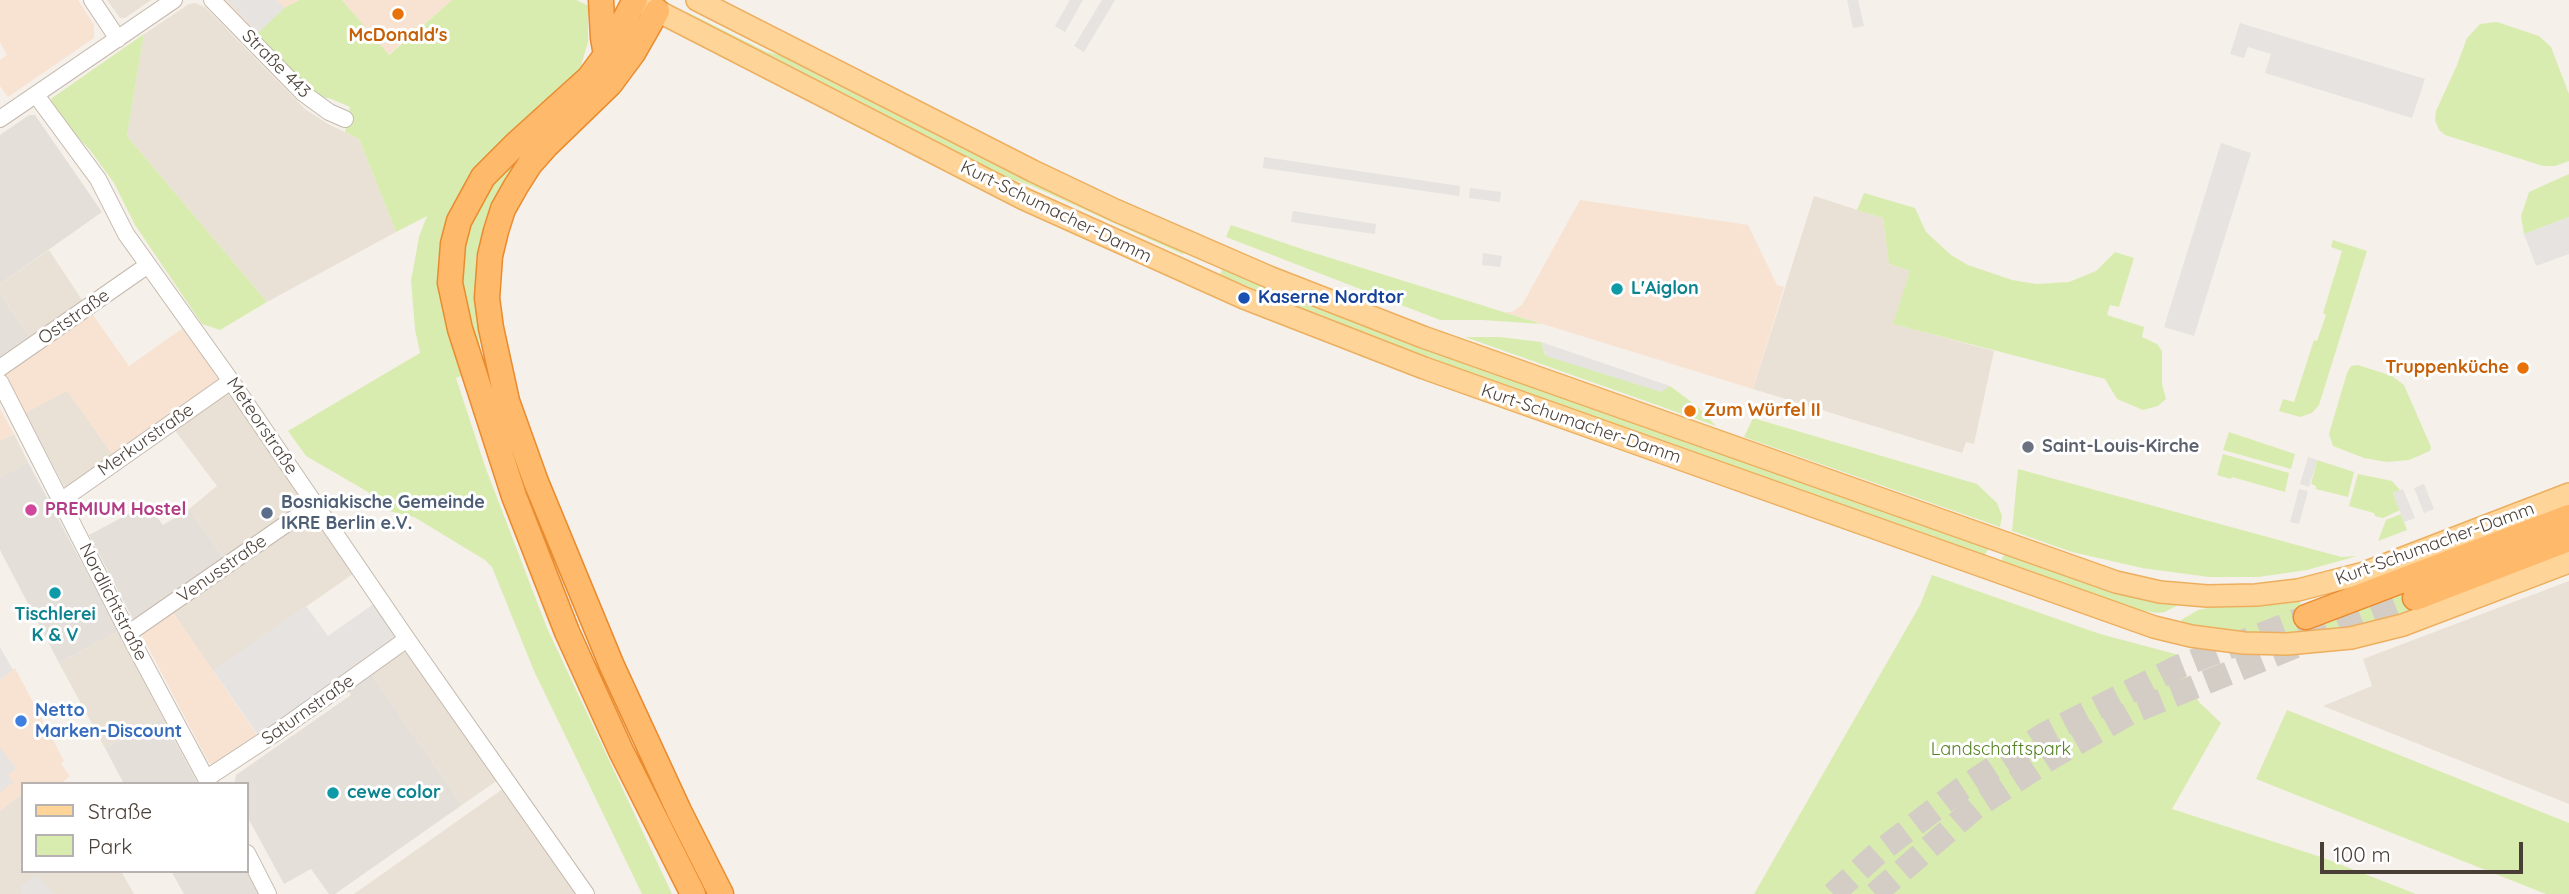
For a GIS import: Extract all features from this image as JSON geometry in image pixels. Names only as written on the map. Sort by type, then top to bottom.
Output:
[{"type":"highway","points":[[601,0],[606,55]]},
{"type":"highway","points":[[646,3],[589,79],[483,177],[459,221],[453,244],[450,283],[460,329],[514,496],[548,583],[621,751],[693,894]]},
{"type":"highway","points":[[646,3],[633,53],[610,84],[530,164],[503,209],[490,256],[487,298],[507,401],[536,482],[612,666],[721,894]]},
{"type":"highway","points":[[2306,617],[2569,517]]},
{"type":"highway","points":[[2415,598],[2569,539]]},
{"type":"main road","name":"Kurt-Schumacher-Damm","points":[[697,0],[1033,171],[1208,251],[1341,306],[2087,572],[2160,592],[2256,596],[2322,585],[2364,573],[2569,494]]},
{"type":"main road","name":"Kurt-Schumacher-Damm","points":[[646,3],[1024,199],[1196,278],[1424,369],[2135,620],[2191,636],[2261,644],[2311,643],[2351,638],[2413,621],[2569,562]]},
{"type":"main road","points":[[1196,278],[1208,251]]},
{"type":"street","points":[[92,0],[118,39]]},
{"type":"street","points":[[0,119],[174,0]]},
{"type":"street","name":"Straße 443","points":[[212,0],[303,93],[345,120]]},
{"type":"street","name":"Meteorstraße","points":[[36,95],[97,179],[126,234],[586,894]]},
{"type":"street","name":"Oststraße","points":[[0,368],[148,265]]},
{"type":"street","name":"Merkurstraße","points":[[62,500],[231,381]]},
{"type":"street","name":"Nordlichtstraße","points":[[0,382],[208,781]]},
{"type":"street","name":"Venusstraße","points":[[129,633],[315,504]]},
{"type":"street","name":"Saturnstraße","points":[[208,781],[408,639]]},
{"type":"street","points":[[248,855],[268,894]]},
{"type":"shaded area","points":[[0,0],[78,0],[94,25],[94,38],[8,97],[0,86],[0,60],[7,55],[0,42]]},
{"type":"shaded area","points":[[107,0],[151,0],[125,18],[120,18]]},
{"type":"shaded area","points":[[222,0],[300,0],[284,8],[255,35]]},
{"type":"shaded area","points":[[227,0],[276,0],[284,8],[258,33]]},
{"type":"shaded area","points":[[342,0],[452,0],[388,55]]},
{"type":"shaded area","points":[[1070,0],[1083,0],[1065,32],[1055,26]]},
{"type":"shaded area","points":[[1102,0],[1115,0],[1084,52],[1074,46]]},
{"type":"shaded area","points":[[1847,0],[1858,0],[1864,26],[1853,28]]},
{"type":"shaded area","points":[[189,4],[205,7],[305,109],[359,139],[396,232],[267,302],[127,136],[144,34]]},
{"type":"shaded area","points":[[2240,23],[2425,79],[2412,118],[2265,73],[2271,54],[2248,47],[2244,58],[2230,54]]},
{"type":"shaded area","points":[[29,115],[35,115],[102,212],[0,284],[0,135]]},
{"type":"shaded area","points":[[2221,143],[2251,153],[2194,336],[2164,327]]},
{"type":"shaded area","points":[[1264,157],[1460,186],[1459,196],[1263,168]]},
{"type":"shaded area","points":[[1470,188],[1501,192],[1500,202],[1469,198]]},
{"type":"shaded area","points":[[1814,196],[1883,218],[1889,264],[1910,271],[1894,324],[1994,351],[1974,444],[1966,442],[1962,453],[1753,389]]},
{"type":"shaded area","points":[[1580,200],[1748,225],[1777,285],[1784,287],[1753,389],[1504,312],[1512,312],[1522,305]]},
{"type":"shaded area","points":[[1293,211],[1376,224],[1375,234],[1291,222]]},
{"type":"shaded area","points":[[2569,217],[2569,254],[2536,266],[2524,234]]},
{"type":"shaded area","points":[[49,250],[84,303],[32,340],[0,294],[0,284]]},
{"type":"shaded area","points":[[1483,253],[1502,256],[1500,267],[1482,265]]},
{"type":"shaded area","points":[[0,294],[32,340],[0,363]]},
{"type":"shaded area","points":[[90,311],[129,366],[183,328],[221,382],[113,455],[67,391],[25,413],[4,371]]},
{"type":"shaded area","points":[[1541,342],[1670,386],[1661,392],[1546,356]]},
{"type":"shaded area","points":[[67,390],[113,455],[65,488],[25,413]]},
{"type":"shaded area","points":[[227,390],[306,504],[225,559],[189,509],[217,486],[173,428]]},
{"type":"shaded area","points":[[0,408],[14,434],[0,441]]},
{"type":"shaded area","points":[[14,434],[28,462],[0,478],[0,441]]},
{"type":"shaded area","points":[[2308,457],[2317,460],[2309,487],[2300,484]]},
{"type":"shaded area","points":[[28,462],[118,631],[59,663],[0,550],[0,478]]},
{"type":"shaded area","points":[[2424,484],[2434,509],[2424,513],[2414,488]]},
{"type":"shaded area","points":[[2299,489],[2308,491],[2299,524],[2290,522]]},
{"type":"shaded area","points":[[2403,489],[2415,518],[2404,522],[2393,493]]},
{"type":"shaded area","points":[[147,504],[163,525],[189,509],[225,559],[135,623],[89,535]]},
{"type":"shaded area","points":[[311,514],[353,574],[213,671],[172,611]]},
{"type":"shaded area","points":[[2569,581],[2569,804],[2323,706],[2372,686],[2363,659]]},
{"type":"shaded area","points":[[375,603],[395,632],[394,641],[258,735],[213,670],[306,606],[328,636]]},
{"type":"shaded area","points":[[172,611],[258,736],[216,765],[209,763],[140,632]]},
{"type":"shaded area","points":[[118,631],[163,718],[105,748],[59,663]]},
{"type":"shaded area","points":[[0,647],[13,670],[0,680]]},
{"type":"shaded area","points":[[402,652],[410,654],[498,780],[462,805],[371,673]]},
{"type":"shaded area","name":"Netto Marken-Discount","points":[[15,668],[64,761],[61,764],[70,776],[63,782],[21,782],[21,796],[0,811],[0,680]]},
{"type":"shaded area","points":[[371,673],[462,805],[335,894],[329,894],[311,869],[284,884],[248,818],[248,782],[234,782],[236,775],[351,695],[348,690]]},
{"type":"shaded area","points":[[163,718],[197,782],[123,782],[105,748]]},
{"type":"shaded area","points":[[0,748],[16,768],[8,775],[13,782],[0,793]]},
{"type":"shaded area","points":[[504,788],[578,894],[354,894]]},
{"type":"shaded area","points":[[21,796],[21,873],[122,873],[134,894],[0,894],[0,811]]},
{"type":"shaded area","points":[[172,873],[247,873],[258,894],[184,894]]},
{"type":"shaded area","points":[[37,874],[53,894],[23,894],[19,888]]},
{"type":"green space","points":[[300,0],[342,0],[389,55],[452,0],[576,0],[589,6],[591,13],[588,15],[588,42],[577,79],[452,212],[466,374],[456,378],[486,469],[547,628],[672,894],[642,894],[534,671],[492,567],[485,560],[414,517],[381,509],[368,492],[306,456],[288,431],[420,353],[411,281],[419,237],[427,216],[396,232],[359,139],[345,132],[350,107],[329,98],[316,98],[255,35],[284,8]]},
{"type":"green space","points":[[687,12],[767,52],[787,57],[1186,253],[1182,254],[1030,185],[1004,177],[685,17]]},
{"type":"green space","points":[[2497,22],[2539,36],[2551,47],[2569,94],[2569,161],[2555,166],[2543,166],[2445,135],[2439,130],[2435,120],[2436,111],[2467,38],[2480,24]]},
{"type":"green space","points":[[144,34],[127,136],[267,302],[220,330],[202,324],[135,225],[114,183],[51,104],[52,98]]},
{"type":"green space","points":[[529,143],[491,208],[476,258],[475,306],[482,363],[463,313],[459,255],[479,198]]},
{"type":"green space","points":[[2569,174],[2569,217],[2524,234],[2521,216],[2529,192]]},
{"type":"green space","points":[[1864,193],[1915,208],[1926,232],[1951,255],[1968,265],[2012,280],[2036,284],[2069,282],[2096,271],[2115,252],[2134,258],[2119,307],[2110,305],[2107,315],[2144,327],[2142,337],[2157,344],[2162,351],[2162,384],[2166,399],[2158,406],[2143,410],[2117,399],[2105,379],[1893,324],[1910,271],[1889,264],[1883,218],[1857,210]]},
{"type":"green space","points":[[1231,225],[1542,324],[1440,320],[1226,237]]},
{"type":"green space","points":[[2333,240],[2367,251],[2319,405],[2312,413],[2300,417],[2279,411],[2283,399],[2294,402],[2314,340],[2317,341],[2326,315],[2323,313],[2342,251],[2331,247]]},
{"type":"green space","points":[[1223,266],[1988,550],[1984,556],[1980,555],[1391,344],[1220,275]]},
{"type":"green space","points":[[1465,337],[1500,337],[1541,342],[1545,355],[1665,388],[1670,386],[1698,407],[1716,426]]},
{"type":"green space","points":[[2358,365],[2392,376],[2404,385],[2431,447],[2430,451],[2409,460],[2387,462],[2364,458],[2333,446],[2329,434],[2347,373],[2351,366]]},
{"type":"green space","points":[[1753,418],[1977,484],[1997,503],[2002,516],[2000,527],[1744,437]]},
{"type":"green space","points":[[2229,432],[2295,454],[2291,469],[2223,450]]},
{"type":"green space","points":[[2223,454],[2289,473],[2285,492],[2217,475]]},
{"type":"green space","points":[[2317,460],[2354,472],[2348,497],[2316,489],[2316,486],[2311,484]]},
{"type":"green space","points":[[2018,469],[2341,557],[2357,556],[2307,570],[2258,577],[2209,577],[2142,568],[2072,552],[2012,531]]},
{"type":"green space","points":[[2358,474],[2392,481],[2400,490],[2393,493],[2400,510],[2383,518],[2349,506]]},
{"type":"green space","points":[[2401,514],[2407,530],[2378,541],[2386,520]]},
{"type":"green space","points":[[2006,553],[2178,605],[2165,612],[2139,610],[2003,563],[2002,558]]},
{"type":"green space","name":"Landschaftspark","points":[[1932,575],[2100,634],[2179,655],[2184,675],[2199,702],[2221,723],[2172,809],[2321,857],[2416,894],[1754,894],[1920,605]]},
{"type":"green space","points":[[2409,588],[2418,609],[2352,628],[2303,634],[2266,634],[2193,626],[2182,623],[2181,620],[2198,610],[2218,606],[2248,606],[2299,600],[2311,627]]},
{"type":"green space","points":[[2287,710],[2569,823],[2569,894],[2546,894],[2256,779]]},
{"type":"tunnel","points":[[1875,894],[1976,807],[2054,756],[2130,713],[2415,598]]},
{"type":"tunnel","points":[[1833,894],[1879,852],[1960,790],[2043,735],[2178,667],[2306,617]]},
{"type":"place","name":"McDonald's","points":[[398,14]]},
{"type":"place","name":"L'Aiglon","points":[[1617,289]]},
{"type":"place","name":"Kaserne Nordtor","points":[[1244,298]]},
{"type":"place","name":"Truppenküche","points":[[2523,368]]},
{"type":"place","name":"Zum Würfel II","points":[[1690,411]]},
{"type":"place","name":"Saint-Louis-Kirche","points":[[2028,447]]},
{"type":"place","name":"PREMIUM Hostel","points":[[31,510]]},
{"type":"place","name":"Bosniakische Gemeinde IKRE Berlin e.V.","points":[[267,513]]},
{"type":"place","name":"Tischlerei K & V","points":[[55,593]]},
{"type":"place","name":"Netto Marken-Discount","points":[[21,721]]},
{"type":"place","name":"cewe color","points":[[333,793]]}]
